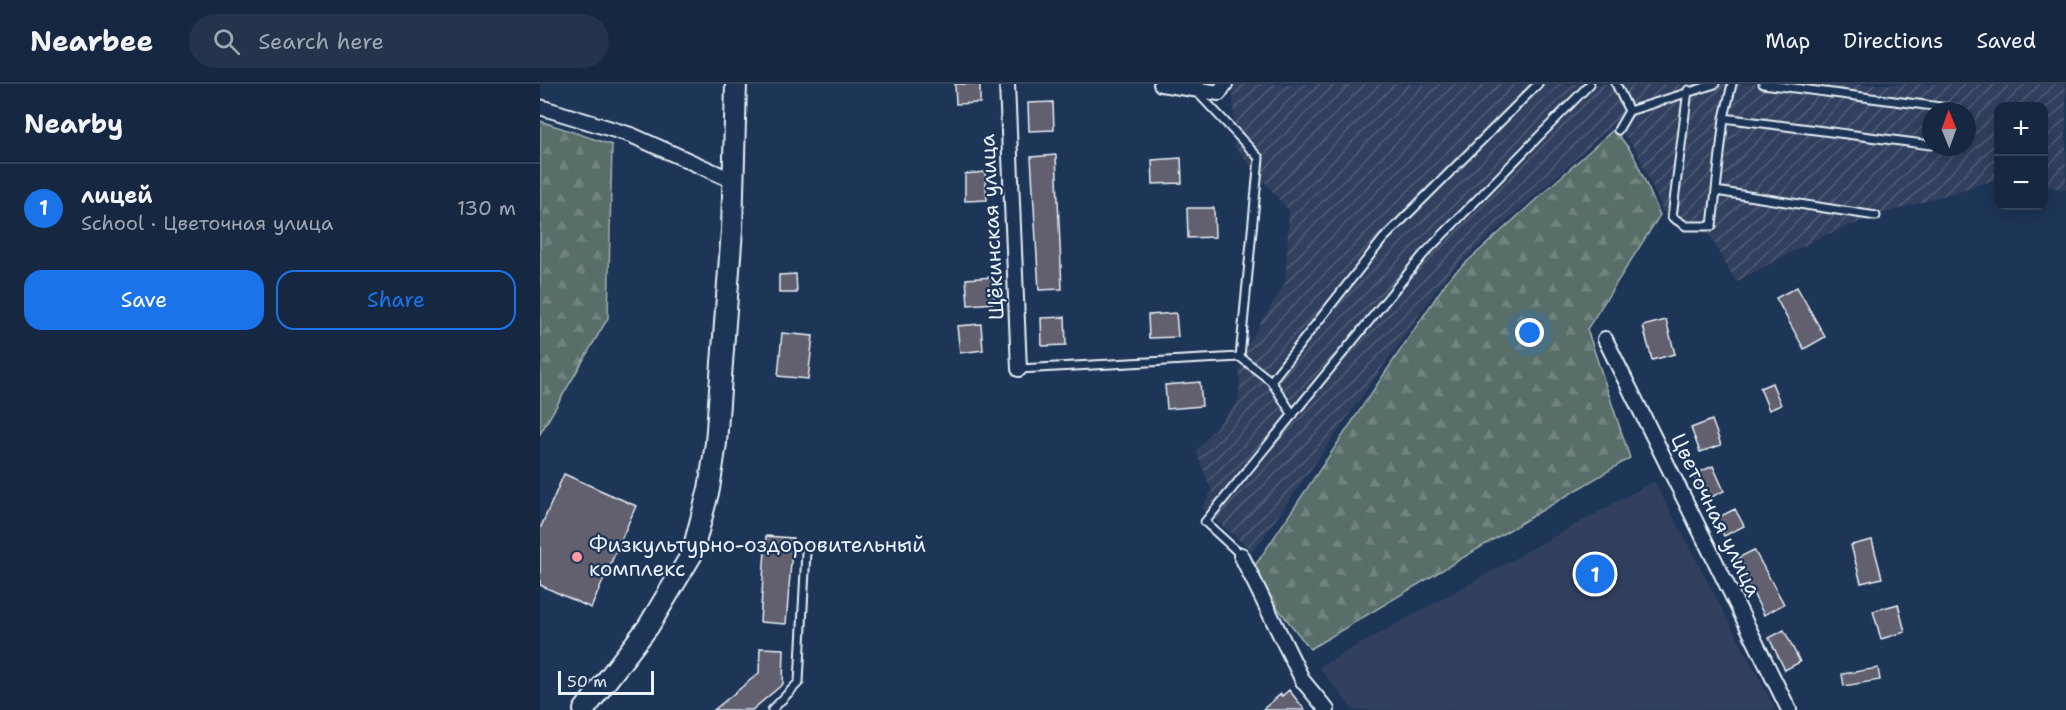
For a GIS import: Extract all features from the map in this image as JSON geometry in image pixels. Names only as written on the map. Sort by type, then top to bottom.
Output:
[{"type":"main road","points":[[584,710],[648,627],[692,554],[708,489],[716,443],[732,230],[736,84]]},
{"type":"street","name":"Щёкинская улица","points":[[1007,84],[1019,369]]},
{"type":"street","points":[[1161,84],[1219,93],[1225,84]]},
{"type":"street","points":[[540,107],[631,135],[734,181]]},
{"type":"street","name":"Цветочная улица","points":[[1605,339],[1789,710]]},
{"type":"street","points":[[1241,555],[1303,681],[1327,710]]},
{"type":"lane","points":[[1271,381],[1383,238],[1538,84]]},
{"type":"lane","points":[[1241,555],[1205,522],[1423,255],[1590,84]]},
{"type":"lane","points":[[1616,84],[1629,111]]},
{"type":"lane","points":[[1618,130],[1629,111],[1688,90],[1715,84]]},
{"type":"lane","points":[[1688,90],[1672,217],[1686,226],[1712,226],[1724,118],[1732,84]]},
{"type":"lane","points":[[1763,84],[1922,105]]},
{"type":"lane","points":[[1195,89],[1259,158],[1239,357]]},
{"type":"lane","points":[[1724,118],[1922,144]]},
{"type":"lane","points":[[1716,191],[1876,216]]},
{"type":"lane","points":[[1019,369],[1239,357],[1271,381],[1293,415]]},
{"type":"lane","points":[[772,710],[799,682],[806,552]]},
{"type":"shaded area","points":[[1233,84],[2066,84],[2066,190],[2048,187],[2048,102],[1994,102],[1994,180],[1876,216],[1818,238],[1736,282],[1709,234],[1669,224],[1637,152],[1615,123],[1447,275],[1253,552],[1202,508],[1212,491],[1196,451],[1239,400],[1240,357],[1285,283],[1289,211],[1234,146]]},
{"type":"shaded area","points":[[1654,481],[1776,710],[1353,710],[1319,667]]},
{"type":"green space","points":[[540,121],[612,145],[608,318],[540,434]]},
{"type":"green space","points":[[1614,129],[1633,154],[1660,215],[1587,329],[1630,458],[1310,649],[1250,573],[1449,278]]},
{"type":"building","points":[[955,84],[980,84],[980,103],[956,104]]},
{"type":"building","points":[[1053,102],[1054,130],[1029,131],[1028,103]]},
{"type":"building","points":[[1056,155],[1062,289],[1039,290],[1031,157]]},
{"type":"building","points":[[1181,158],[1182,183],[1153,184],[1152,160]]},
{"type":"building","points":[[985,172],[987,200],[965,201],[965,174]]},
{"type":"building","points":[[1187,208],[1214,208],[1215,237],[1188,238]]},
{"type":"building","points":[[796,274],[797,293],[779,293],[779,275]]},
{"type":"building","points":[[993,277],[995,303],[968,305],[966,279]]},
{"type":"building","points":[[1797,287],[1825,337],[1804,349],[1776,298]]},
{"type":"building","points":[[1176,313],[1178,337],[1149,338],[1148,315]]},
{"type":"building","points":[[1065,317],[1066,345],[1042,346],[1041,318]]},
{"type":"building","points":[[1666,320],[1675,354],[1652,360],[1643,326]]},
{"type":"building","points":[[981,324],[983,350],[960,353],[957,326]]},
{"type":"building","points":[[782,333],[813,336],[808,379],[778,376]]},
{"type":"building","points":[[1200,382],[1202,406],[1167,409],[1165,385]]},
{"type":"building","points":[[1772,383],[1781,405],[1769,410],[1760,388]]},
{"type":"building","points":[[1712,420],[1721,445],[1700,452],[1691,428]]},
{"type":"building","points":[[1713,466],[1724,491],[1705,500],[1693,475]]},
{"type":"building","name":"Физкультурно-оздоровительный комплекс","points":[[564,474],[636,506],[591,608],[540,585],[540,529]]},
{"type":"building","points":[[1735,509],[1744,526],[1724,536],[1715,519]]},
{"type":"building","points":[[766,536],[793,538],[786,624],[760,622]]},
{"type":"building","points":[[1872,540],[1882,578],[1861,583],[1851,545]]},
{"type":"building","points":[[1754,550],[1784,604],[1764,615],[1736,559]]},
{"type":"building","points":[[1898,604],[1905,632],[1881,639],[1873,611]]},
{"type":"building","points":[[1784,630],[1800,662],[1785,670],[1769,638]]},
{"type":"building","points":[[760,648],[784,649],[783,684],[752,710],[714,710],[759,673]]},
{"type":"building","points":[[1878,668],[1880,680],[1844,686],[1842,674]]},
{"type":"building","points":[[1289,690],[1305,710],[1262,710],[1281,694],[1282,696]]},
{"type":"place","name":"Физкультурно-оздоровительный комплекс","points":[[577,557]]},
{"type":"place","name":"лицей","points":[[1595,574]]}]
